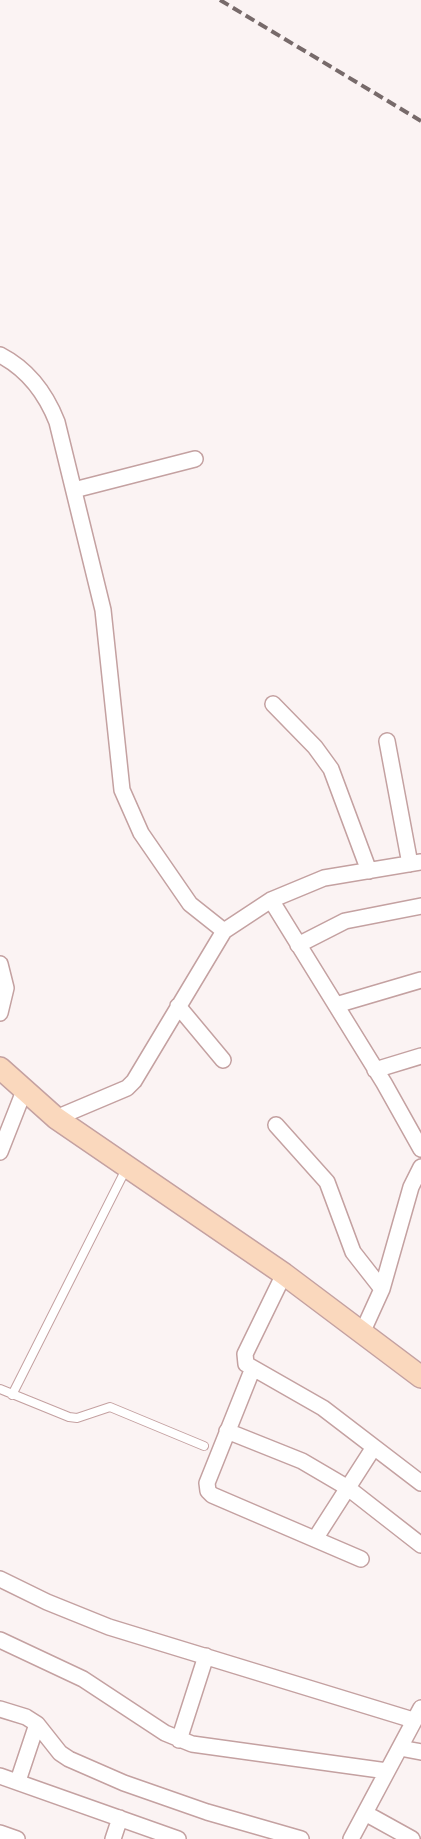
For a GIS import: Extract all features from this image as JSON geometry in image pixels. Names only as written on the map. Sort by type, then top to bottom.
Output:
[{"type":"main road","points":[[0,1068],[56,1118],[126,1168],[284,1274],[421,1377]]},
{"type":"street","points":[[0,355],[37,385],[50,402],[57,422],[103,610],[122,790],[141,833],[190,904],[224,931]]},
{"type":"street","points":[[74,490],[195,458]]},
{"type":"street","points":[[273,704],[315,747],[331,769],[369,871]]},
{"type":"street","points":[[56,1118],[127,1088],[144,1066],[224,931],[271,900],[324,878],[415,863],[386,741]]},
{"type":"street","points":[[271,900],[421,1149]]},
{"type":"street","points":[[298,944],[345,921],[421,906]]},
{"type":"street","points":[[0,964],[6,988],[0,1013]]},
{"type":"street","points":[[336,1005],[421,980]]},
{"type":"street","points":[[178,1006],[223,1060]]},
{"type":"street","points":[[375,1070],[421,1056]]},
{"type":"street","points":[[0,1152],[24,1091]]},
{"type":"street","points":[[276,1125],[327,1182],[353,1252],[382,1289]]},
{"type":"street","points":[[362,1334],[382,1289],[411,1187],[421,1167]]},
{"type":"street","points":[[284,1274],[245,1354],[246,1364],[323,1408],[421,1483]]},
{"type":"street","points":[[252,1368],[207,1483],[208,1490],[212,1495],[361,1559]]},
{"type":"street","points":[[227,1432],[302,1461],[348,1488],[421,1545]]},
{"type":"street","points":[[315,1539],[374,1447]]},
{"type":"street","points":[[0,1579],[47,1602],[109,1627],[206,1656],[417,1714],[351,1839]]},
{"type":"street","points":[[0,1640],[83,1679],[165,1733],[179,1740],[192,1744],[387,1771]]},
{"type":"street","points":[[179,1740],[206,1656]]},
{"type":"street","points":[[0,1709],[26,1717],[37,1724],[60,1753],[116,1780],[208,1812],[301,1839]]},
{"type":"street","points":[[18,1781],[37,1724]]},
{"type":"street","points":[[400,1748],[421,1752]]},
{"type":"street","points":[[0,1776],[178,1839]]},
{"type":"street","points":[[365,1813],[412,1839]]},
{"type":"street","points":[[113,1839],[120,1818]]},
{"type":"street","points":[[0,1833],[17,1839]]},
{"type":"lane","points":[[12,1395],[126,1168]]},
{"type":"lane","points":[[0,1389],[69,1417],[76,1418],[110,1407],[204,1446]]},
{"type":"railway","points":[[220,0],[421,121]]}]
